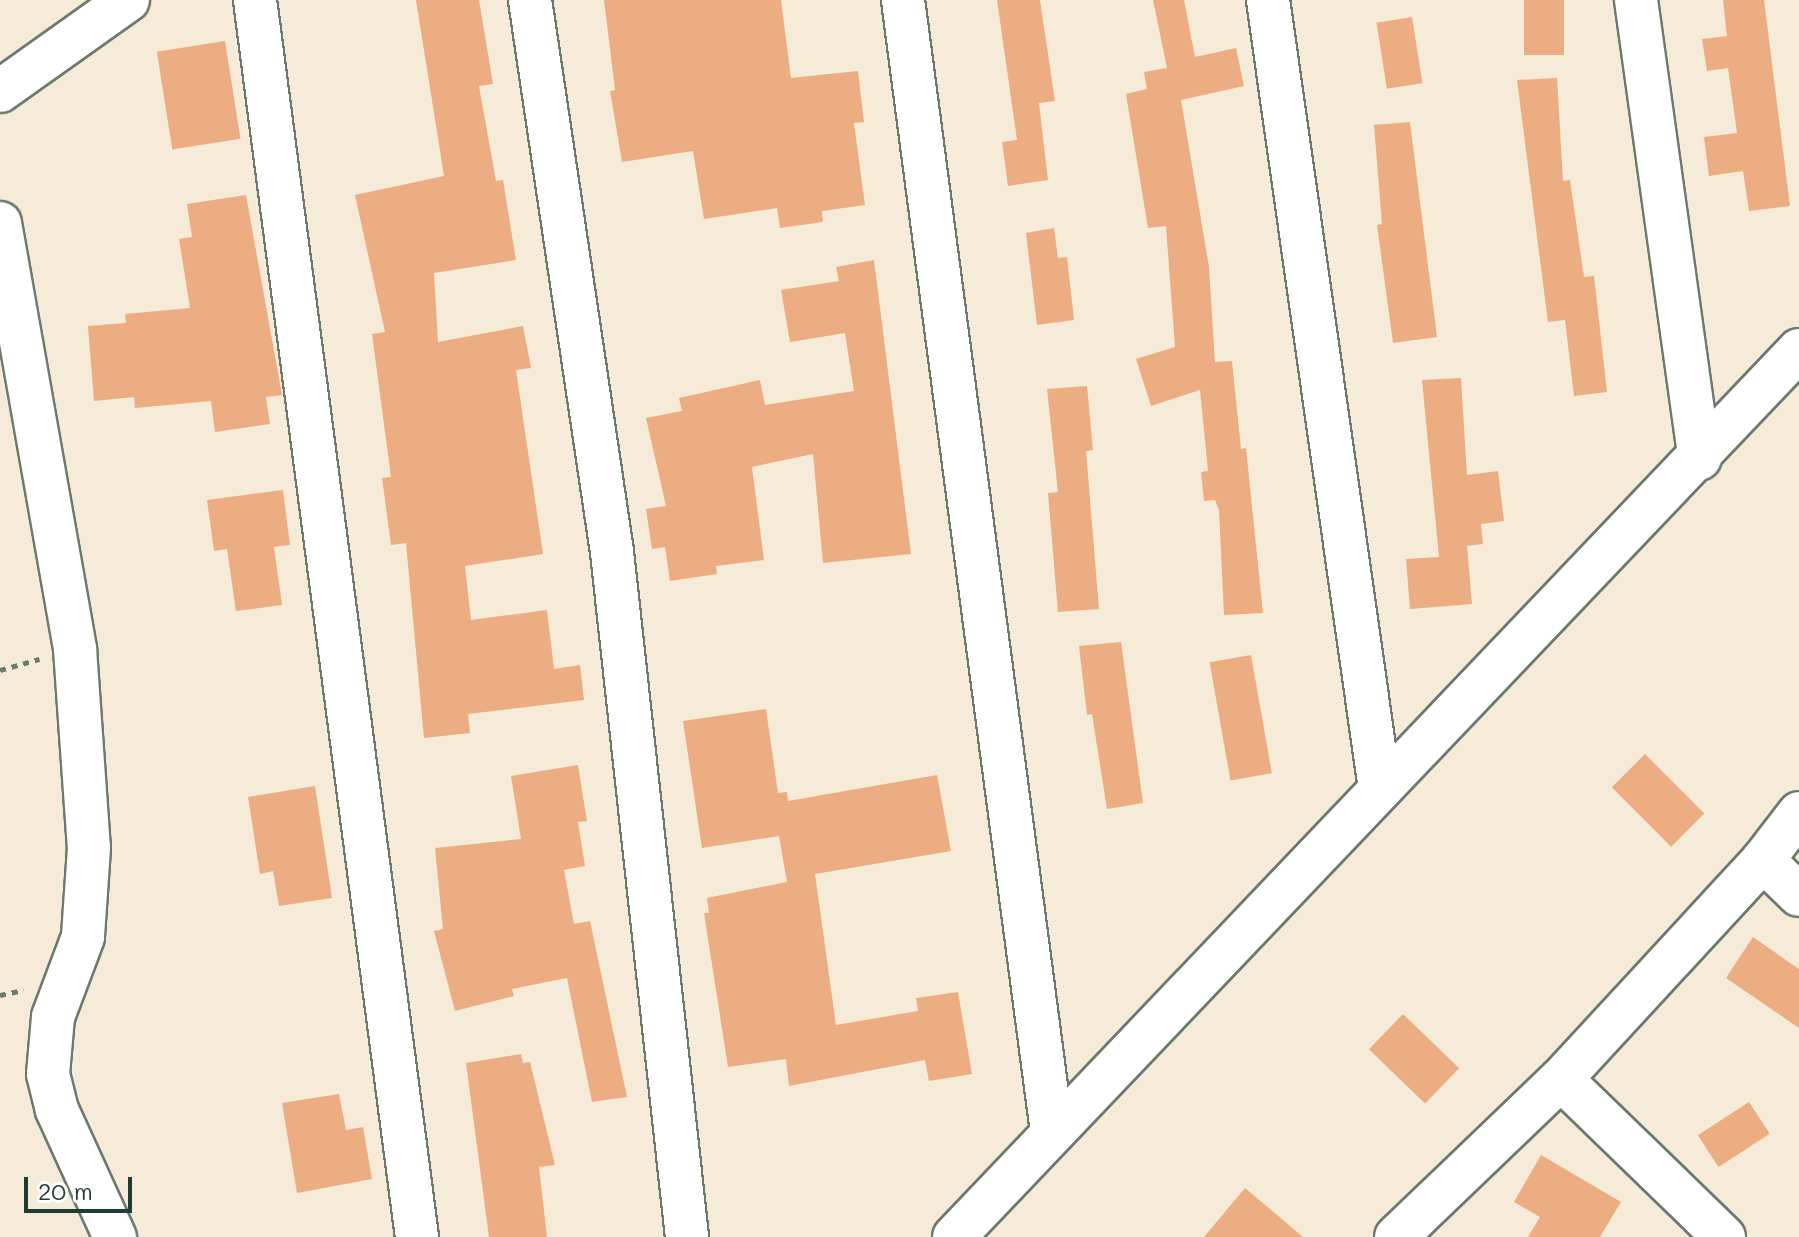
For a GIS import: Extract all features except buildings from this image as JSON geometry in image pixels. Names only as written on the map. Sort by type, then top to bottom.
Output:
[{"type":"street","points":[[0,91],[128,0]]},
{"type":"street","points":[[255,0],[417,1237]]},
{"type":"street","points":[[530,0],[612,552],[687,1237]]},
{"type":"street","points":[[903,0],[1052,1132]]},
{"type":"street","points":[[1268,0],[1380,789]]},
{"type":"street","points":[[1636,0],[1700,459]]},
{"type":"street","points":[[0,223],[75,649],[89,848],[83,937],[53,1017],[48,1074],[57,1110],[115,1237]]},
{"type":"street","points":[[954,1237],[1380,789],[1700,459],[1799,350]]},
{"type":"street","points":[[1396,1237],[1561,1079],[1763,860],[1799,813]]},
{"type":"street","points":[[1763,860],[1799,895]]},
{"type":"street","points":[[1561,1079],[1724,1237]]}]
